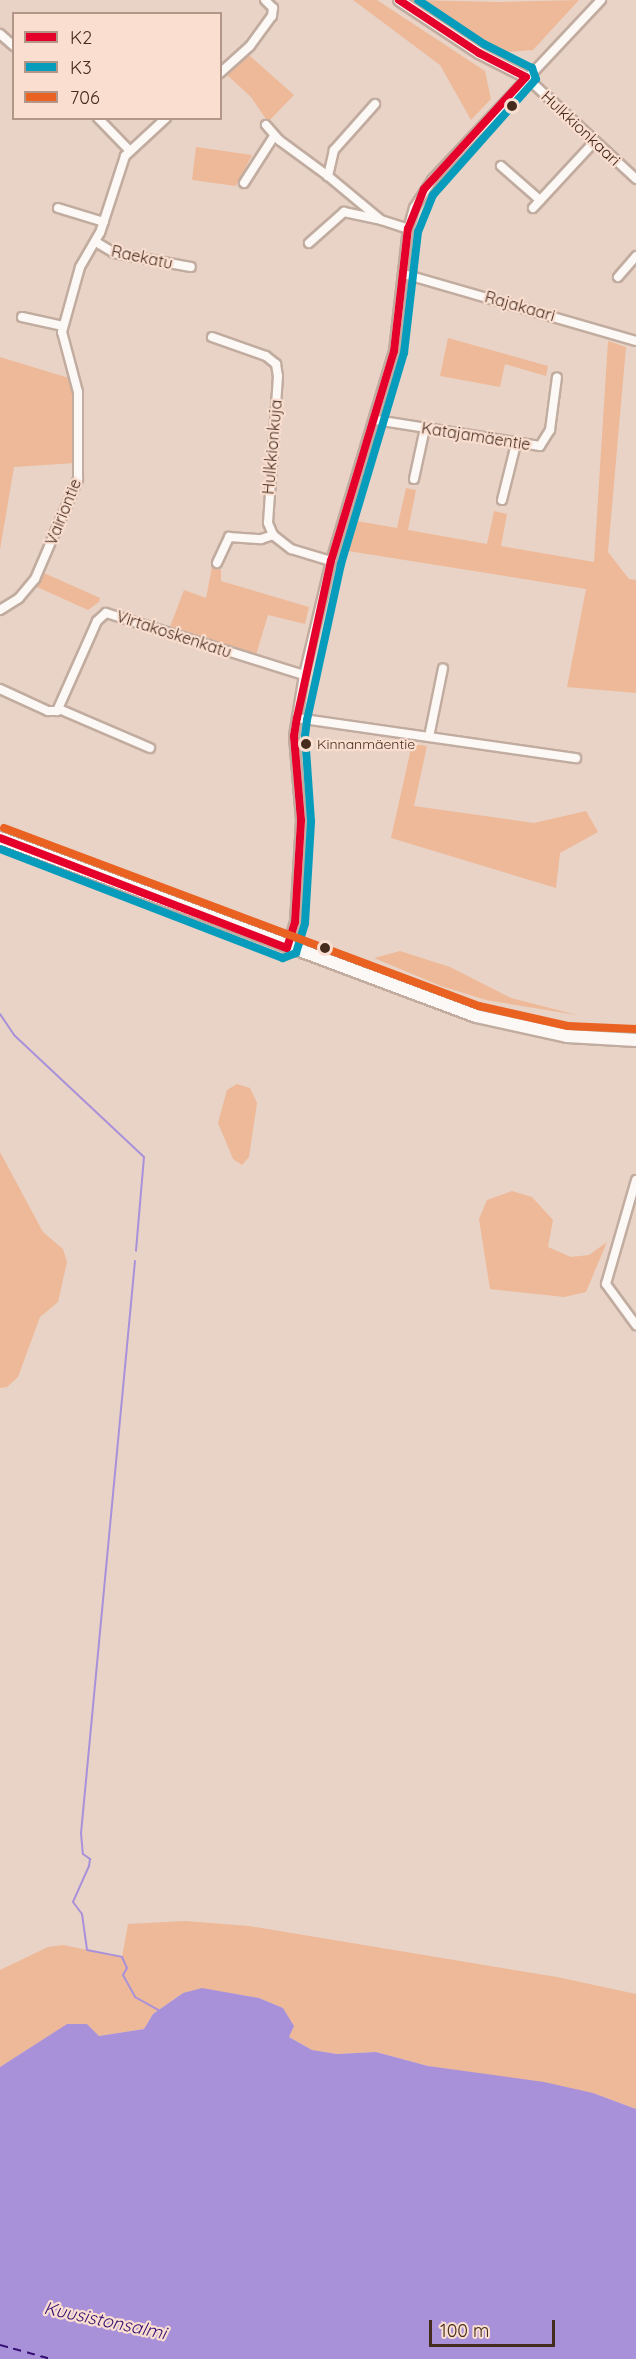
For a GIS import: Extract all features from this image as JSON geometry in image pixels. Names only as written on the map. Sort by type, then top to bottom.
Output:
[{"type":"main road","points":[[0,838],[430,1000],[514,1026],[567,1036],[636,1040]]},
{"type":"street","points":[[222,71],[250,46],[272,16],[273,8],[265,0]]},
{"type":"street","points":[[399,0],[479,53],[526,77]]},
{"type":"street","points":[[287,948],[295,922],[301,820],[294,736],[304,675],[331,561],[376,420],[394,351],[408,229],[424,189],[598,1]]},
{"type":"street","points":[[0,34],[12,44]]},
{"type":"street","name":"Hulkkionkaari","points":[[526,77],[636,179]]},
{"type":"street","points":[[328,176],[330,159],[338,144],[375,104]]},
{"type":"street","points":[[100,120],[129,150]]},
{"type":"street","points":[[22,317],[63,326],[80,267],[96,242],[129,150],[164,120]]},
{"type":"street","points":[[266,125],[274,136],[328,176],[381,220]]},
{"type":"street","points":[[244,183],[274,136]]},
{"type":"street","points":[[533,208],[595,141]]},
{"type":"street","points":[[501,166],[540,200]]},
{"type":"street","points":[[58,208],[104,222]]},
{"type":"street","points":[[309,243],[328,222],[344,212],[408,229]]},
{"type":"street","name":"Raekatu","points":[[96,242],[114,253],[190,267]]},
{"type":"street","points":[[618,277],[636,256]]},
{"type":"street","name":"Rajakaari","points":[[404,273],[636,341]]},
{"type":"street","name":"Vairiontie","points":[[0,610],[19,598],[35,579],[78,479],[78,392],[63,326]]},
{"type":"street","name":"Hulkkionkuja","points":[[212,337],[266,356],[278,370],[267,516],[273,535]]},
{"type":"street","name":"Katajamäentie","points":[[376,420],[540,446],[545,442],[557,377]]},
{"type":"street","points":[[414,479],[425,428]]},
{"type":"street","points":[[502,500],[516,444]]},
{"type":"street","points":[[217,563],[229,537],[261,539],[273,535],[298,552],[331,561]]},
{"type":"street","name":"Virtakoskenkatu","points":[[59,709],[97,621],[106,613],[304,675]]},
{"type":"street","points":[[429,737],[443,668]]},
{"type":"street","points":[[0,689],[48,711],[59,709],[150,748]]},
{"type":"street","points":[[297,718],[576,758]]},
{"type":"street","points":[[636,1180],[606,1284],[636,1326]]},
{"type":"shaded area","points":[[353,0],[377,0],[485,71],[491,99],[471,120],[440,65]]},
{"type":"shaded area","points":[[413,0],[499,2],[579,0],[533,50],[494,53]]},
{"type":"shaded area","points":[[249,55],[294,95],[268,122],[251,97],[226,74]]},
{"type":"shaded area","points":[[196,147],[252,155],[236,186],[192,180]]},
{"type":"shaded area","points":[[448,338],[548,366],[546,376],[505,364],[500,387],[440,376]]},
{"type":"shaded area","points":[[608,341],[626,347],[608,552],[629,579],[636,580],[636,693],[567,687],[586,589],[342,550],[351,520],[397,528],[406,488],[416,490],[408,530],[487,544],[494,511],[507,514],[501,546],[594,562]]},
{"type":"shaded area","points":[[0,357],[69,378],[74,386],[75,463],[14,467],[0,550]]},
{"type":"shaded area","points":[[212,567],[221,570],[221,581],[309,607],[305,624],[268,615],[256,655],[170,627],[184,590],[206,598]]},
{"type":"shaded area","points":[[44,573],[100,598],[99,602],[88,610],[37,587]]},
{"type":"shaded area","points":[[412,744],[427,746],[414,806],[534,823],[586,811],[598,832],[560,853],[556,888],[391,838]]},
{"type":"shaded area","points":[[400,951],[450,967],[511,998],[577,1015],[486,1000],[441,986],[374,958]]},
{"type":"shaded area","points":[[237,1084],[250,1088],[257,1103],[249,1157],[242,1165],[233,1159],[218,1123],[227,1090]]},
{"type":"shaded area","points":[[0,1152],[43,1232],[63,1249],[67,1262],[58,1302],[40,1317],[18,1377],[7,1387],[0,1388]]},
{"type":"shaded area","points":[[512,1191],[532,1197],[553,1220],[548,1247],[571,1257],[589,1255],[607,1242],[586,1292],[564,1297],[490,1289],[479,1219],[487,1200]]},
{"type":"shaded area","points":[[185,1921],[249,1926],[557,1977],[636,1994],[636,2109],[593,2093],[428,2066],[376,2052],[337,2054],[312,2050],[289,2037],[283,2008],[259,1998],[212,1990],[183,1993],[153,2014],[144,2029],[99,2036],[87,2024],[55,2032],[0,2067],[0,1970],[48,1947],[63,1945],[122,1957],[128,1924]]},
{"type":"water","name":"Kuusistonsalmi","points":[[202,1988],[259,1998],[283,2008],[294,2026],[289,2037],[312,2050],[337,2054],[376,2052],[428,2066],[544,2082],[593,2093],[636,2109],[636,2359],[0,2359],[0,2067],[67,2024],[87,2024],[99,2036],[144,2029],[153,2014],[183,1993]]},
{"type":"waterway","points":[[0,1014],[14,1035],[144,1157],[136,1251]]},
{"type":"waterway","points":[[135,1261],[81,1833],[83,1854],[90,1859],[73,1902],[82,1914],[87,1950],[122,1957],[127,1968],[123,1975],[135,1997],[160,2011]]},
{"type":"ferry route","points":[[0,2345],[51,2359]]},
{"type":"transit line","name":"K2","points":[[0,838],[287,948],[295,922],[301,820],[294,736],[297,718],[331,561],[394,351],[408,229],[424,189],[526,77],[479,53],[399,0]]},
{"type":"transit line","name":"K3","points":[[0,849],[283,958],[296,953],[305,923],[311,821],[305,736],[307,720],[341,564],[404,353],[418,232],[433,195],[536,79],[532,68],[484,44],[418,0]]},
{"type":"transit line","name":"706","points":[[4,828],[479,1006],[568,1026],[636,1029]]},
{"type":"place","name":"Kinnanmäentie","points":[[306,744]]}]
